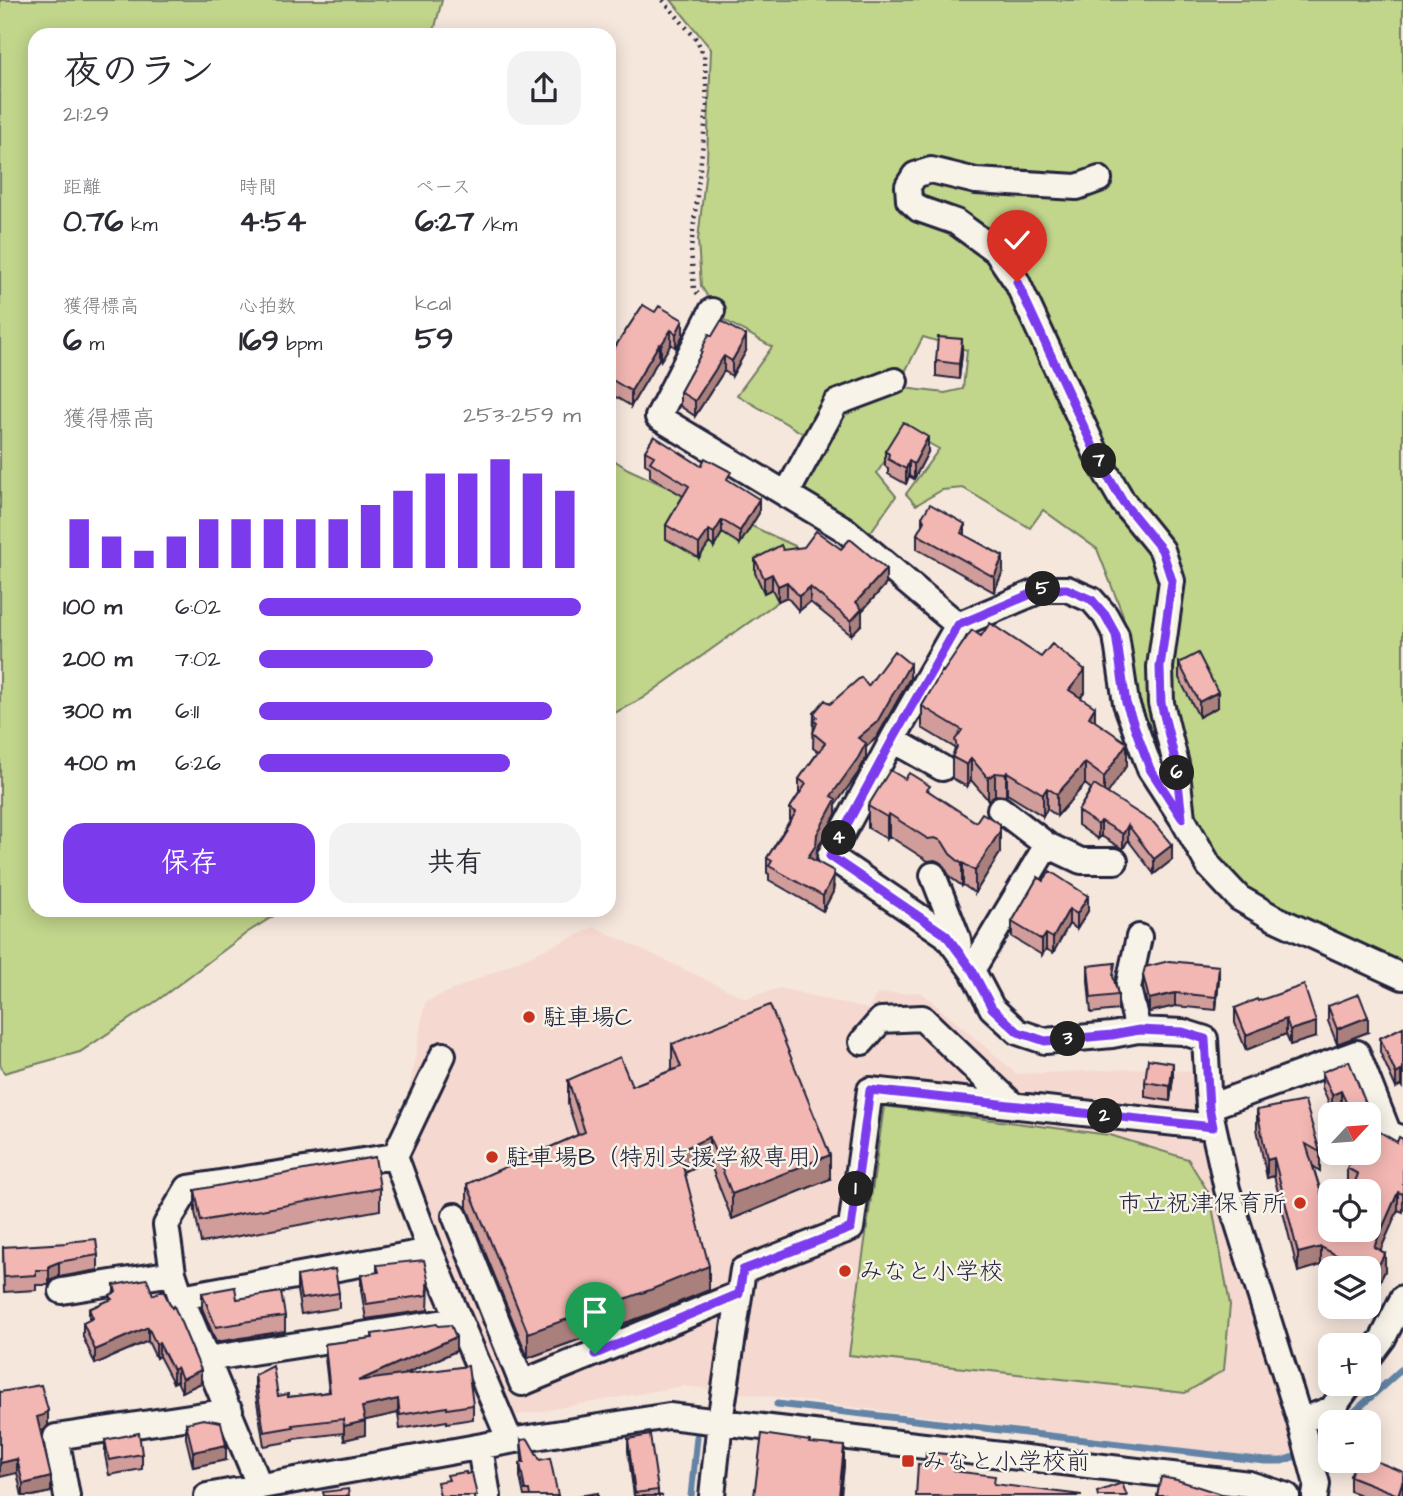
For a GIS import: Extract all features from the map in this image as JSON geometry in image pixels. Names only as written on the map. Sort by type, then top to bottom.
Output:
[{"type":"street","points":[[1099,179],[1077,187],[1001,183],[976,181],[931,170],[915,175],[908,186],[909,200],[919,209],[956,222],[996,251],[1017,282],[1101,464],[1123,502],[1162,550],[1172,581],[1160,667],[1161,703],[1176,764],[1182,818]]},
{"type":"street","points":[[712,311],[657,417],[844,529],[958,625]]},
{"type":"street","points":[[788,496],[836,403],[895,382]]},
{"type":"street","points":[[1315,1496],[1317,1484],[1300,1421],[1227,1189],[1211,1117],[1205,1039],[1183,1032],[1139,1030],[1045,1041],[1018,1032],[992,1008],[966,961],[946,935],[830,856],[958,625],[1043,589],[1067,589],[1092,600],[1105,615],[1116,635],[1126,703],[1150,769],[1209,866],[1239,898],[1272,917],[1403,976]]},
{"type":"street","points":[[892,740],[942,768]]},
{"type":"street","points":[[1000,808],[1047,845],[1081,860],[1115,861]]},
{"type":"street","points":[[966,961],[1047,845]]},
{"type":"street","points":[[933,875],[966,961]]},
{"type":"street","points":[[1139,937],[1129,988],[1139,1030]]},
{"type":"street","points":[[862,1042],[881,1020],[922,1018],[1014,1105]]},
{"type":"street","points":[[712,1496],[720,1421],[743,1270],[851,1228],[870,1090],[1014,1105],[1211,1117],[1357,1053],[1388,1132],[1403,1140]]},
{"type":"street","points":[[443,1055],[395,1156],[430,1251],[510,1441]]},
{"type":"street","points":[[268,1489],[206,1359],[177,1285],[166,1225],[188,1188],[395,1156]]},
{"type":"street","points":[[455,1216],[522,1384],[739,1294]]},
{"type":"street","points":[[62,1291],[177,1285],[430,1251]]},
{"type":"street","points":[[1381,1341],[1403,1298]]},
{"type":"street","points":[[206,1359],[458,1320]]},
{"type":"street","points":[[1300,1421],[1332,1409],[1341,1396]]},
{"type":"street","points":[[67,1496],[56,1437],[230,1411]]},
{"type":"street","points":[[207,1496],[268,1489],[510,1441],[668,1416],[1250,1484],[1287,1496]]},
{"type":"street","points":[[480,1448],[488,1496]]},
{"type":"path","points":[[663,0],[697,40],[705,59],[707,107],[691,249],[694,289],[712,311]]},
{"type":"shaded area","name":"みなと小学校","points":[[595,927],[745,998],[780,988],[868,1009],[877,994],[921,992],[1017,1074],[1147,1068],[1195,1072],[1204,1155],[1295,1452],[1282,1457],[1245,1456],[684,1386],[514,1416],[398,1151],[425,1002]]},
{"type":"green space","points":[[0,0],[442,0],[435,28],[28,28],[28,917],[272,917],[158,1000],[80,1052],[4,1073],[0,1064]]},
{"type":"green space","points":[[671,0],[1403,0],[1403,972],[1242,894],[1156,766],[1131,702],[1123,615],[1097,549],[1043,510],[1030,528],[963,488],[942,490],[916,505],[906,494],[939,449],[905,430],[877,473],[896,496],[868,536],[796,493],[837,410],[903,388],[945,393],[963,389],[967,350],[923,337],[906,370],[834,397],[809,437],[737,395],[772,347],[721,318],[701,286],[698,240],[707,159],[711,49]]},
{"type":"green space","points":[[616,461],[795,546],[793,591],[643,698],[616,712]]},
{"type":"green space","points":[[884,1106],[1110,1135],[1188,1159],[1210,1195],[1230,1305],[1224,1370],[1185,1393],[849,1355]]},
{"type":"building","points":[[643,305],[655,312],[659,306],[683,320],[676,334],[671,330],[661,345],[659,344],[631,391],[616,382],[616,346]]},
{"type":"building","points":[[721,321],[746,336],[732,361],[724,356],[695,401],[680,392],[709,334],[712,336]]},
{"type":"building","points":[[938,337],[962,339],[959,364],[936,361]]},
{"type":"building","points":[[903,422],[928,437],[914,464],[909,461],[906,469],[888,459],[889,454],[885,451]]},
{"type":"building","points":[[654,436],[701,466],[705,458],[731,472],[727,479],[759,499],[740,531],[722,520],[714,533],[709,530],[699,544],[666,525],[689,486],[650,462],[654,456],[645,451]]},
{"type":"building","points":[[930,504],[965,524],[961,533],[1003,556],[994,577],[917,534],[924,521],[922,517]]},
{"type":"building","points":[[816,531],[841,549],[850,539],[886,569],[856,602],[862,609],[851,621],[810,587],[799,596],[787,582],[778,586],[772,574],[764,578],[755,559],[781,545],[783,550],[804,547]]},
{"type":"building","points":[[990,623],[1041,657],[1052,644],[1085,670],[1069,690],[1095,707],[1089,717],[1127,743],[1104,777],[1085,763],[1057,794],[1047,788],[1043,794],[1007,772],[995,773],[988,778],[971,758],[967,765],[952,757],[957,747],[955,740],[962,730],[922,706],[942,671],[972,630],[981,636]]},
{"type":"building","points":[[894,651],[910,664],[877,722],[858,738],[866,743],[831,796],[836,799],[808,857],[834,871],[823,896],[769,866],[772,861],[767,858],[796,812],[790,808],[806,784],[799,779],[825,743],[813,733],[817,723],[814,721],[817,717],[814,713],[825,700],[830,704],[861,677],[868,686]]},
{"type":"building","points":[[1198,653],[1218,692],[1199,702],[1179,663]]},
{"type":"building","points":[[890,770],[905,779],[909,773],[930,786],[927,790],[976,822],[982,813],[1000,824],[1000,831],[975,871],[950,854],[942,841],[928,839],[889,814],[887,817],[868,806]]},
{"type":"building","points":[[1094,785],[1154,823],[1172,845],[1154,859],[1128,825],[1123,834],[1101,821],[1098,825],[1078,811]]},
{"type":"building","points":[[1050,871],[1088,896],[1077,914],[1069,909],[1053,938],[1046,934],[1042,940],[1012,922],[1038,877],[1043,881]]},
{"type":"building","points":[[1169,961],[1219,966],[1216,997],[1175,993],[1149,999],[1143,975],[1145,967]]},
{"type":"building","points":[[1115,963],[1113,976],[1118,995],[1091,998],[1088,966]]},
{"type":"building","points":[[1304,985],[1316,1022],[1290,1030],[1286,1019],[1246,1035],[1235,1008]]},
{"type":"building","points":[[1359,994],[1368,1017],[1337,1029],[1328,1006]]},
{"type":"building","points":[[770,1005],[830,1155],[732,1194],[709,1137],[679,1151],[709,1266],[528,1333],[467,1184],[585,1132],[568,1080],[620,1057],[632,1086],[681,1067],[672,1044]]},
{"type":"building","points":[[1403,1027],[1403,1075],[1401,1071],[1396,1074],[1380,1038]]},
{"type":"building","points":[[1148,1059],[1173,1063],[1170,1086],[1145,1082]]},
{"type":"building","points":[[1349,1061],[1365,1102],[1346,1102],[1341,1091],[1332,1095],[1322,1072]]},
{"type":"building","points":[[1305,1101],[1318,1145],[1318,1151],[1306,1144],[1318,1183],[1318,1242],[1376,1242],[1374,1247],[1385,1253],[1381,1261],[1381,1256],[1338,1256],[1321,1247],[1298,1253],[1274,1158],[1267,1160],[1257,1110]]},
{"type":"building","points":[[1381,1133],[1397,1142],[1399,1137],[1403,1139],[1403,1194],[1398,1192],[1381,1231],[1381,1179],[1356,1179],[1358,1174],[1347,1168],[1381,1166]]},
{"type":"building","points":[[375,1157],[380,1188],[201,1221],[195,1190]]},
{"type":"building","points":[[96,1239],[98,1255],[59,1262],[49,1266],[49,1270],[36,1270],[36,1275],[4,1277],[3,1247]]},
{"type":"building","points":[[424,1260],[429,1283],[428,1295],[366,1304],[361,1275],[379,1272],[377,1265]]},
{"type":"building","points":[[335,1269],[339,1293],[301,1299],[297,1276]]},
{"type":"building","points":[[147,1279],[153,1295],[163,1290],[172,1308],[174,1306],[201,1370],[182,1379],[177,1367],[173,1370],[159,1343],[156,1344],[148,1327],[95,1350],[83,1323],[93,1318],[89,1309],[112,1299],[110,1295],[116,1292],[114,1285]]},
{"type":"building","points":[[235,1287],[237,1299],[281,1292],[285,1316],[216,1327],[202,1293]]},
{"type":"building","points":[[437,1324],[451,1325],[456,1337],[358,1381],[468,1366],[473,1405],[400,1415],[398,1399],[362,1407],[365,1421],[344,1426],[343,1419],[292,1425],[293,1427],[264,1432],[255,1375],[273,1366],[278,1396],[330,1392],[325,1344],[373,1338],[372,1334]]},
{"type":"building","points":[[41,1385],[48,1410],[37,1417],[51,1477],[23,1484],[17,1459],[0,1463],[0,1392]]},
{"type":"building","points":[[203,1419],[221,1422],[226,1445],[193,1452],[186,1423]]},
{"type":"building","points":[[139,1433],[142,1454],[109,1460],[105,1440]]},
{"type":"building","points":[[762,1434],[844,1446],[839,1496],[754,1496]]},
{"type":"building","points":[[650,1435],[658,1490],[635,1493],[628,1439]]},
{"type":"building","points":[[528,1439],[540,1460],[550,1458],[558,1496],[530,1496],[529,1490],[525,1490],[520,1463],[524,1462],[521,1440]]},
{"type":"building","points":[[926,1452],[955,1455],[954,1471],[995,1476],[994,1484],[1081,1496],[916,1496],[918,1464],[925,1465]]},
{"type":"building","points":[[1381,1463],[1403,1472],[1403,1480],[1398,1495],[1350,1476],[1351,1473],[1381,1473]]},
{"type":"building","points":[[472,1473],[477,1496],[440,1496],[437,1482],[449,1480],[447,1475]]},
{"type":"building","points":[[1161,1477],[1177,1480],[1227,1496],[1157,1496]]},
{"type":"building","points":[[1122,1483],[1127,1496],[1098,1496],[1097,1492]]},
{"type":"building","points":[[348,1489],[349,1496],[324,1496],[323,1492]]},
{"type":"waterway","points":[[1356,1410],[1403,1368]]},
{"type":"waterway","points":[[777,1404],[1265,1461],[1282,1461],[1296,1456]]},
{"type":"waterway","points":[[691,1496],[697,1437]]},
{"type":"place","name":"駐車場C","points":[[529,1017]]},
{"type":"place","name":"駐車場B（特別支援学級専用）","points":[[492,1157]]},
{"type":"place","name":"市立祝津保育所","points":[[1300,1203]]},
{"type":"place","name":"みなと小学校","points":[[845,1271]]},
{"type":"place","name":"みなと小学校前","points":[[908,1461]]},
{"type":"route","points":[[595,1354],[739,1294],[743,1270],[851,1228],[870,1090],[1213,1127],[1209,1107],[1205,1039],[1183,1032],[1139,1030],[1045,1041],[1018,1032],[992,1008],[972,970],[946,935],[830,856],[958,625],[1043,589],[1067,589],[1092,600],[1105,615],[1116,635],[1126,703],[1150,769],[1182,818],[1176,764],[1161,703],[1160,667],[1172,581],[1162,550],[1123,502],[1101,464],[1017,282]]}]
